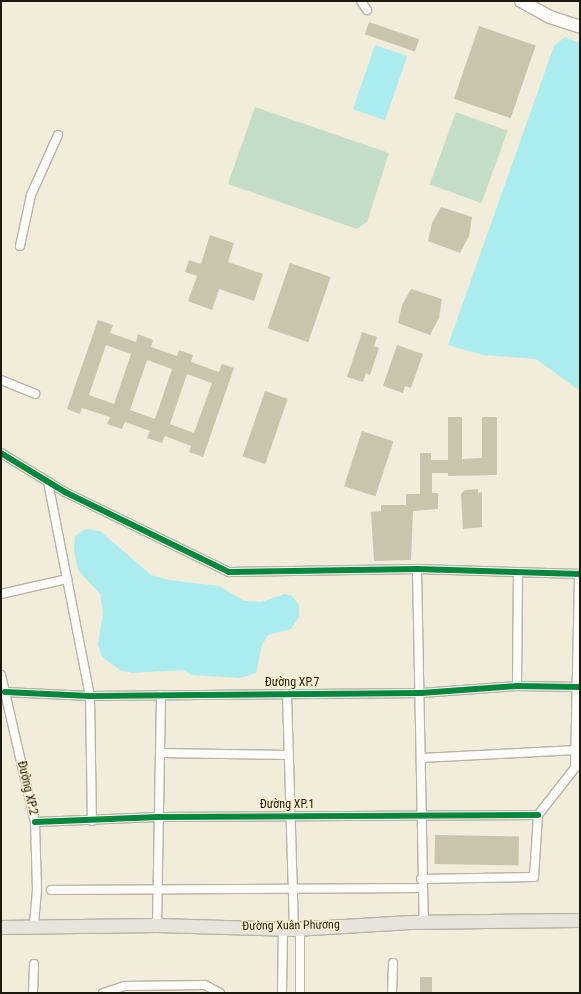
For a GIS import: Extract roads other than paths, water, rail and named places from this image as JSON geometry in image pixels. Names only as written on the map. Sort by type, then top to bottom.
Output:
[{"type":"main road","name":"Đường Xuân Phương","points":[[1,927],[157,925],[292,928],[424,922],[580,920]]},
{"type":"street","points":[[361,1],[367,10]]},
{"type":"street","points":[[520,1],[550,17],[580,28]]},
{"type":"street","points":[[20,246],[31,195],[58,135]]},
{"type":"street","points":[[1,380],[35,394]]},
{"type":"street","points":[[1,453],[48,482],[229,572],[417,569],[518,574],[580,574],[579,687],[575,768],[538,815],[534,877],[421,879]]},
{"type":"street","points":[[48,482],[90,696],[92,821]]},
{"type":"street","points":[[417,569],[421,693],[421,879],[424,922]]},
{"type":"street","points":[[517,686],[518,574]]},
{"type":"street","points":[[1,594],[67,579]]},
{"type":"street","name":"Đường XP.2","points":[[1,675],[35,822],[37,890],[34,926]]},
{"type":"street","name":"Đường XP.7","points":[[5,692],[90,696],[421,693],[517,686],[579,687]]},
{"type":"street","points":[[282,993],[292,928],[294,887],[287,694]]},
{"type":"street","points":[[157,925],[161,695]]},
{"type":"street","points":[[421,758],[577,750]]},
{"type":"street","points":[[160,753],[289,755]]},
{"type":"street","name":"Đường XP.1","points":[[35,822],[92,821],[159,817],[421,817],[538,815]]},
{"type":"street","points":[[51,890],[294,887],[422,888]]},
{"type":"street","points":[[292,928],[300,993]]},
{"type":"street","points":[[392,993],[393,963]]},
{"type":"street","points":[[33,993],[34,964]]},
{"type":"street","points":[[103,993],[124,986],[168,985],[205,985],[220,993]]},
{"type":"water","points":[[565,37],[580,43],[580,391],[536,359],[483,355],[448,345],[554,46]]},
{"type":"water","points":[[375,45],[407,56],[385,120],[353,109]]},
{"type":"water","points":[[86,529],[100,531],[151,575],[169,580],[219,586],[244,601],[261,602],[285,594],[292,596],[299,605],[299,617],[291,629],[268,635],[262,645],[256,673],[240,678],[192,675],[183,670],[132,673],[120,670],[102,657],[98,645],[103,612],[100,594],[78,570],[74,551],[75,536]]}]
